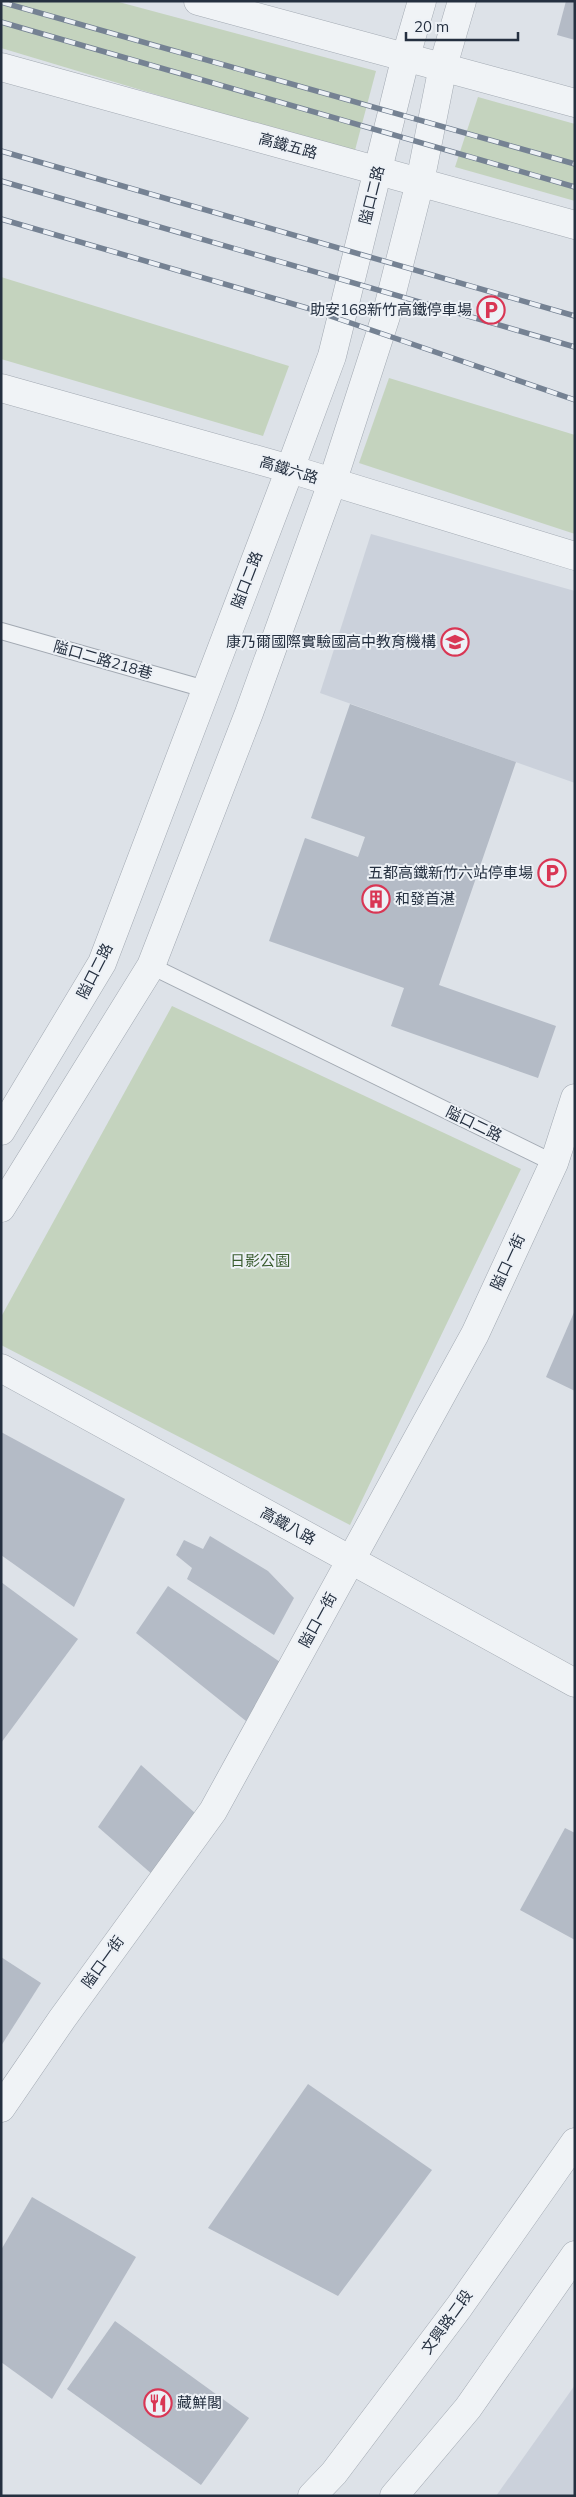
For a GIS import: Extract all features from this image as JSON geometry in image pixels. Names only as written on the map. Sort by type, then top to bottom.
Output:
[{"type":"street","points":[[198,1],[575,103]]},
{"type":"street","name":"隘口二路","points":[[1,1131],[9,1102],[102,963],[290,469],[332,356],[406,56],[422,1]]},
{"type":"street","points":[[1,1208],[151,966],[248,713],[332,483],[386,316],[420,182],[443,66],[462,1]]},
{"type":"street","name":"高鐵五路","points":[[1,67],[575,225]]},
{"type":"street","points":[[332,356],[369,368]]},
{"type":"street","name":"高鐵六路","points":[[1,388],[290,469],[575,556]]},
{"type":"street","name":"隘口一街","points":[[1,2108],[213,1810],[475,1334],[554,1163],[575,1098]]},
{"type":"street","name":"高鐵八路","points":[[1,1368],[575,1683]]},
{"type":"street","name":"文興路二段","points":[[312,2496],[334,2473],[459,2307],[575,2142]]},
{"type":"street","points":[[394,2496],[468,2408],[575,2255]]},
{"type":"lane","name":"隘口二路218巷","points":[[1,631],[205,689]]},
{"type":"lane","name":"隘口二路","points":[[151,966],[554,1163]]},
{"type":"shaded area","name":"康乃爾國際實驗國高中教育機構","points":[[371,534],[575,591],[575,783],[320,693]]},
{"type":"shaded area","points":[[575,2385],[575,2496],[496,2496]]},
{"type":"green space","points":[[1,1],[115,1],[376,71],[354,154],[1,48]]},
{"type":"green space","points":[[478,97],[575,124],[575,201],[455,167]]},
{"type":"green space","points":[[1,277],[289,366],[263,436],[1,359]]},
{"type":"green space","points":[[389,378],[575,435],[575,534],[359,463]]},
{"type":"green space","name":"日影公園","points":[[172,1006],[521,1169],[350,1525],[1,1345],[1,1317]]},
{"type":"building","points":[[566,1],[575,1],[575,40],[557,35]]},
{"type":"building","name":"和發首湛","points":[[350,704],[516,762],[439,985],[556,1026],[538,1078],[391,1026],[404,988],[269,941],[305,838],[358,857],[365,837],[311,818]]},
{"type":"building","points":[[575,1310],[575,1391],[546,1377]]},
{"type":"building","points":[[1,1432],[125,1499],[74,1607],[1,1555]]},
{"type":"building","points":[[210,1536],[268,1571],[294,1598],[274,1635],[187,1579],[192,1568],[176,1555],[184,1540],[203,1549]]},
{"type":"building","points":[[1,1582],[78,1639],[1,1743]]},
{"type":"building","points":[[168,1586],[280,1662],[246,1721],[136,1633]]},
{"type":"building","points":[[141,1765],[195,1813],[153,1875],[98,1827]]},
{"type":"building","points":[[565,1828],[575,1833],[575,1940],[520,1910]]},
{"type":"building","points":[[1,1957],[41,1983],[1,2046]]},
{"type":"building","points":[[308,2084],[432,2170],[338,2296],[208,2228]]},
{"type":"building","points":[[32,2197],[136,2257],[52,2399],[1,2362],[1,2250]]},
{"type":"building","name":"藏鮮閣","points":[[115,2321],[249,2418],[201,2485],[67,2389]]},
{"type":"railway","points":[[1,2],[575,164]]},
{"type":"railway","points":[[1,22],[575,187]]},
{"type":"railway","points":[[1,151],[575,316]]},
{"type":"railway","points":[[1,181],[575,347]]},
{"type":"railway","points":[[1,219],[307,308],[575,400]]},
{"type":"place","name":"助安168新竹高鐵停車場","points":[[491,310]]},
{"type":"place","name":"康乃爾國際實驗國高中教育機構","points":[[455,642]]},
{"type":"place","name":"五都高鐵新竹六站停車場","points":[[552,873]]},
{"type":"place","name":"和發首湛","points":[[376,899]]},
{"type":"place","name":"藏鮮閣","points":[[158,2403]]}]
